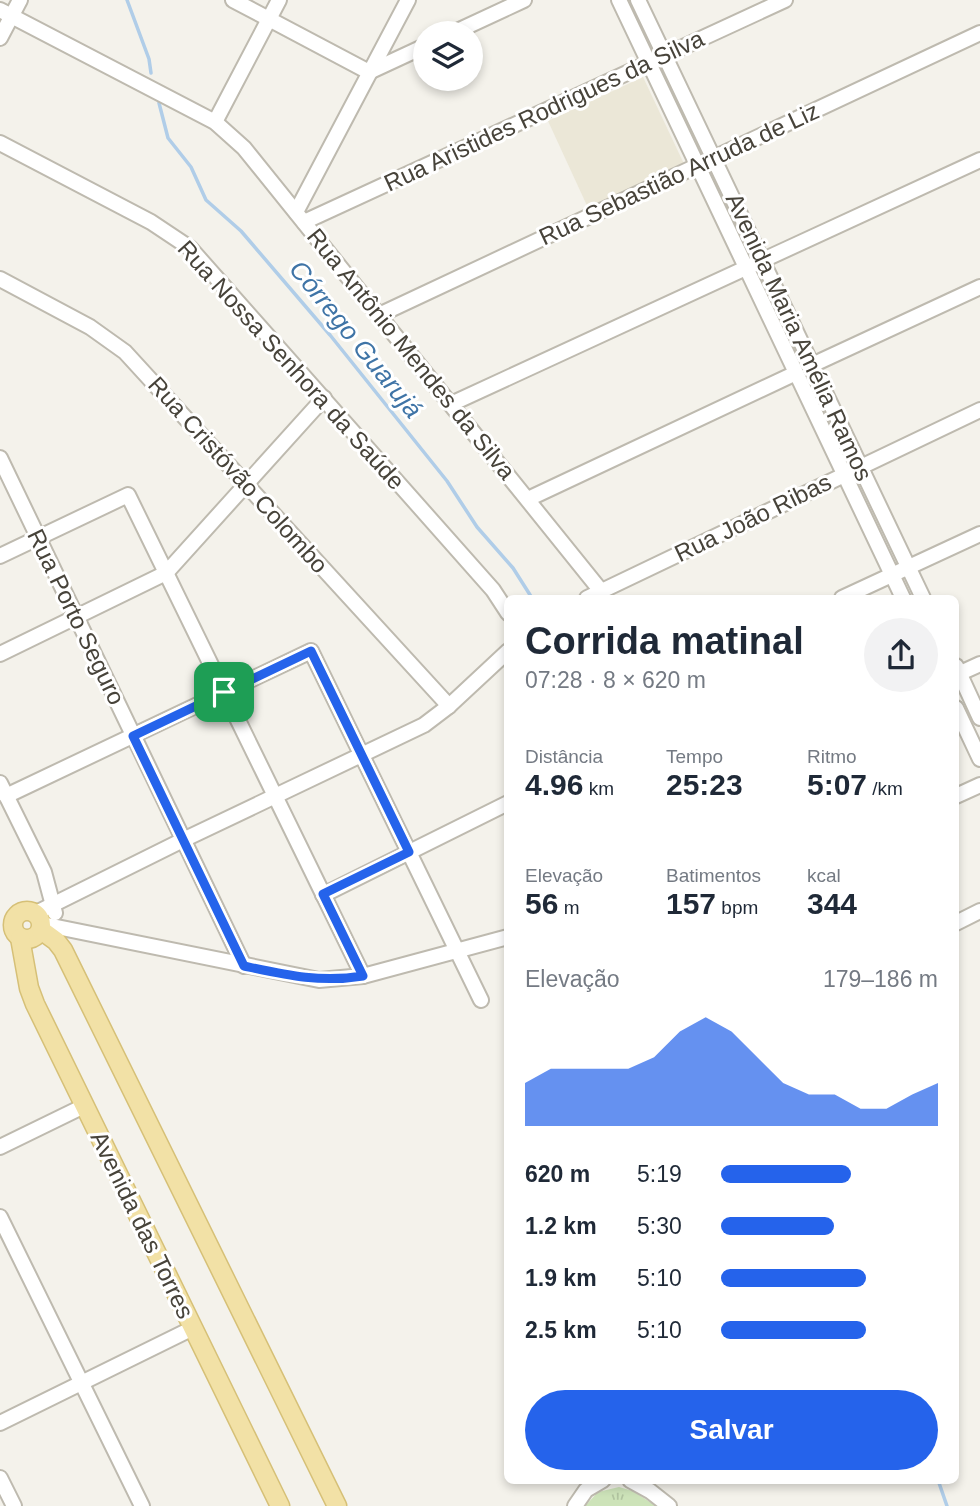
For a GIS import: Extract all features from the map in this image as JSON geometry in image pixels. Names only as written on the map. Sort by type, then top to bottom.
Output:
[{"type":"main road","points":[[0,911],[29,924]]},
{"type":"main road","name":"Avenida das Torres","points":[[29,924],[56,941],[63,950],[337,1506]]},
{"type":"main road","name":"Avenida das Torres","points":[[29,924],[35,1004],[279,1506]]},
{"type":"street","points":[[0,38],[6,13],[20,0]]},
{"type":"street","points":[[233,0],[369,72]]},
{"type":"street","points":[[215,122],[279,0]]},
{"type":"street","points":[[300,217],[369,72],[408,0]]},
{"type":"street","points":[[479,21],[524,0]]},
{"type":"street","name":"Avenida Maria Amélia Ramos","points":[[619,0],[902,595]]},
{"type":"street","name":"Avenida Maria Amélia Ramos","points":[[638,0],[922,595]]},
{"type":"street","name":"Rua Aristides Rodrigues da Silva","points":[[300,217],[785,0]]},
{"type":"street","name":"Rua Antônio Mendes da Silva","points":[[6,13],[215,122],[244,148],[601,591]]},
{"type":"street","name":"Rua Sebastião Arruda de Liz","points":[[379,314],[980,33]]},
{"type":"street","points":[[369,72],[413,52]]},
{"type":"street","name":"Rua Nossa Senhora da Saúde","points":[[0,144],[152,222],[190,248],[493,590],[504,607]]},
{"type":"street","points":[[451,404],[980,160]]},
{"type":"street","name":"Rua Cristóvão Colombo","points":[[0,279],[110,338],[125,352],[449,706]]},
{"type":"street","points":[[812,365],[980,287]]},
{"type":"street","points":[[528,499],[796,373]]},
{"type":"street","points":[[0,654],[166,573],[324,398]]},
{"type":"street","name":"Rua João Ribas","points":[[593,595],[980,410]]},
{"type":"street","name":"Rua Porto Seguro","points":[[0,458],[244,966]]},
{"type":"street","points":[[0,556],[128,495],[363,976]]},
{"type":"street","points":[[849,595],[980,534]]},
{"type":"street","points":[[53,906],[44,872],[3,789],[133,736],[311,651],[481,1000]]},
{"type":"street","points":[[29,924],[53,906],[183,840],[424,725],[449,706],[504,655]]},
{"type":"street","points":[[959,671],[980,664]]},
{"type":"street","points":[[959,676],[980,718]]},
{"type":"street","points":[[959,714],[980,759]]},
{"type":"street","points":[[959,795],[980,785]]},
{"type":"street","points":[[323,894],[504,805]]},
{"type":"street","points":[[29,924],[53,906]]},
{"type":"street","points":[[959,922],[980,911]]},
{"type":"street","points":[[29,924],[319,980],[363,976],[504,938]]},
{"type":"street","points":[[0,1147],[84,1106]]},
{"type":"street","points":[[0,1217],[142,1506]]},
{"type":"street","points":[[0,1423],[193,1328]]},
{"type":"street","points":[[0,1478],[14,1506]]},
{"type":"street","points":[[575,1506],[586,1490],[596,1484]]},
{"type":"street","points":[[637,1484],[669,1506]]},
{"type":"shaded area","points":[[643,77],[685,166],[589,210],[548,121]]},
{"type":"green space","points":[[619,1487],[633,1491],[656,1506],[585,1506],[598,1492]]},
{"type":"waterway","name":"Córrego Guarujá","points":[[127,0],[149,59],[151,73]]},
{"type":"waterway","name":"Córrego Guarujá","points":[[159,103],[168,138],[191,167],[206,200],[241,231],[330,335],[447,481],[477,527],[513,568],[530,595]]},
{"type":"waterway","name":"Córrego Guarujá","points":[[939,1484],[947,1506]]},
{"type":"route","points":[[311,651],[409,852],[323,894],[363,976],[319,980],[244,966],[133,736],[224,692],[311,651]]}]
